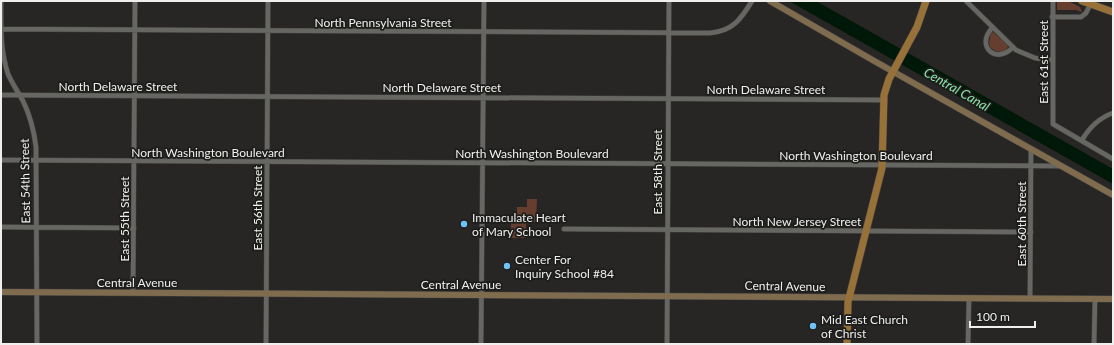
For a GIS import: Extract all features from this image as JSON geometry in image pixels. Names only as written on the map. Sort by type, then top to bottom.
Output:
[{"type":"main road","points":[[770,1],[893,72],[1113,195]]},
{"type":"main road","points":[[847,344],[847,304],[883,166],[883,100],[886,85],[920,22],[926,1]]},
{"type":"main road","points":[[1082,1],[1113,12]]},
{"type":"main road","name":"Central Avenue","points":[[1,292],[1113,298]]},
{"type":"street","name":"East 54th Street","points":[[2,1],[1,29],[4,60],[10,78],[34,129],[36,147],[37,344]]},
{"type":"street","name":"East 55th Street","points":[[133,293],[135,1]]},
{"type":"street","name":"East 56th Street","points":[[266,344],[268,1]]},
{"type":"street","points":[[481,344],[484,1]]},
{"type":"street","name":"East 58th Street","points":[[667,344],[669,1]]},
{"type":"street","name":"North Pennsylvania Street","points":[[1,29],[712,33],[724,30],[739,20],[752,1]]},
{"type":"street","points":[[966,1],[1013,47],[1029,56],[1052,60]]},
{"type":"street","name":"East 61st Street","points":[[1053,1],[1053,124],[1082,140]]},
{"type":"street","points":[[1052,17],[1081,17],[1086,13],[1090,5]]},
{"type":"street","points":[[992,28],[986,38],[986,46],[989,50],[996,54],[1002,54],[1007,53],[1013,47]]},
{"type":"street","name":"North Delaware Street","points":[[1,95],[883,100]]},
{"type":"street","points":[[1113,113],[1098,121],[1090,128],[1082,140],[1113,158]]},
{"type":"street","name":"East 60th Street","points":[[1030,298],[1031,149]]},
{"type":"street","name":"North Washington Boulevard","points":[[1,160],[1062,166]]},
{"type":"street","points":[[1,226],[134,228]]},
{"type":"street","name":"North New Jersey Street","points":[[564,229],[1031,232]]},
{"type":"street","points":[[968,344],[969,298]]},
{"type":"street","points":[[1094,344],[1095,298]]},
{"type":"shaded area","points":[[1057,1],[1068,1],[1080,7],[1082,12],[1076,10],[1057,10]]},
{"type":"shaded area","points":[[993,32],[1006,43],[1008,47],[1006,50],[999,52],[990,47],[989,42],[991,33]]},
{"type":"shaded area","points":[[527,199],[537,199],[536,222],[526,222],[526,238],[511,238],[511,220],[514,215],[517,215],[517,207],[527,207]]},
{"type":"water","name":"Central Canal","points":[[789,1],[816,1],[1113,169],[1113,184]]},
{"type":"place","name":"Immaculate Heart of Mary School","points":[[464,224]]},
{"type":"place","name":"Center For Inquiry School #84","points":[[507,266]]},
{"type":"place","name":"Mid East Church of Christ","points":[[813,326]]}]
